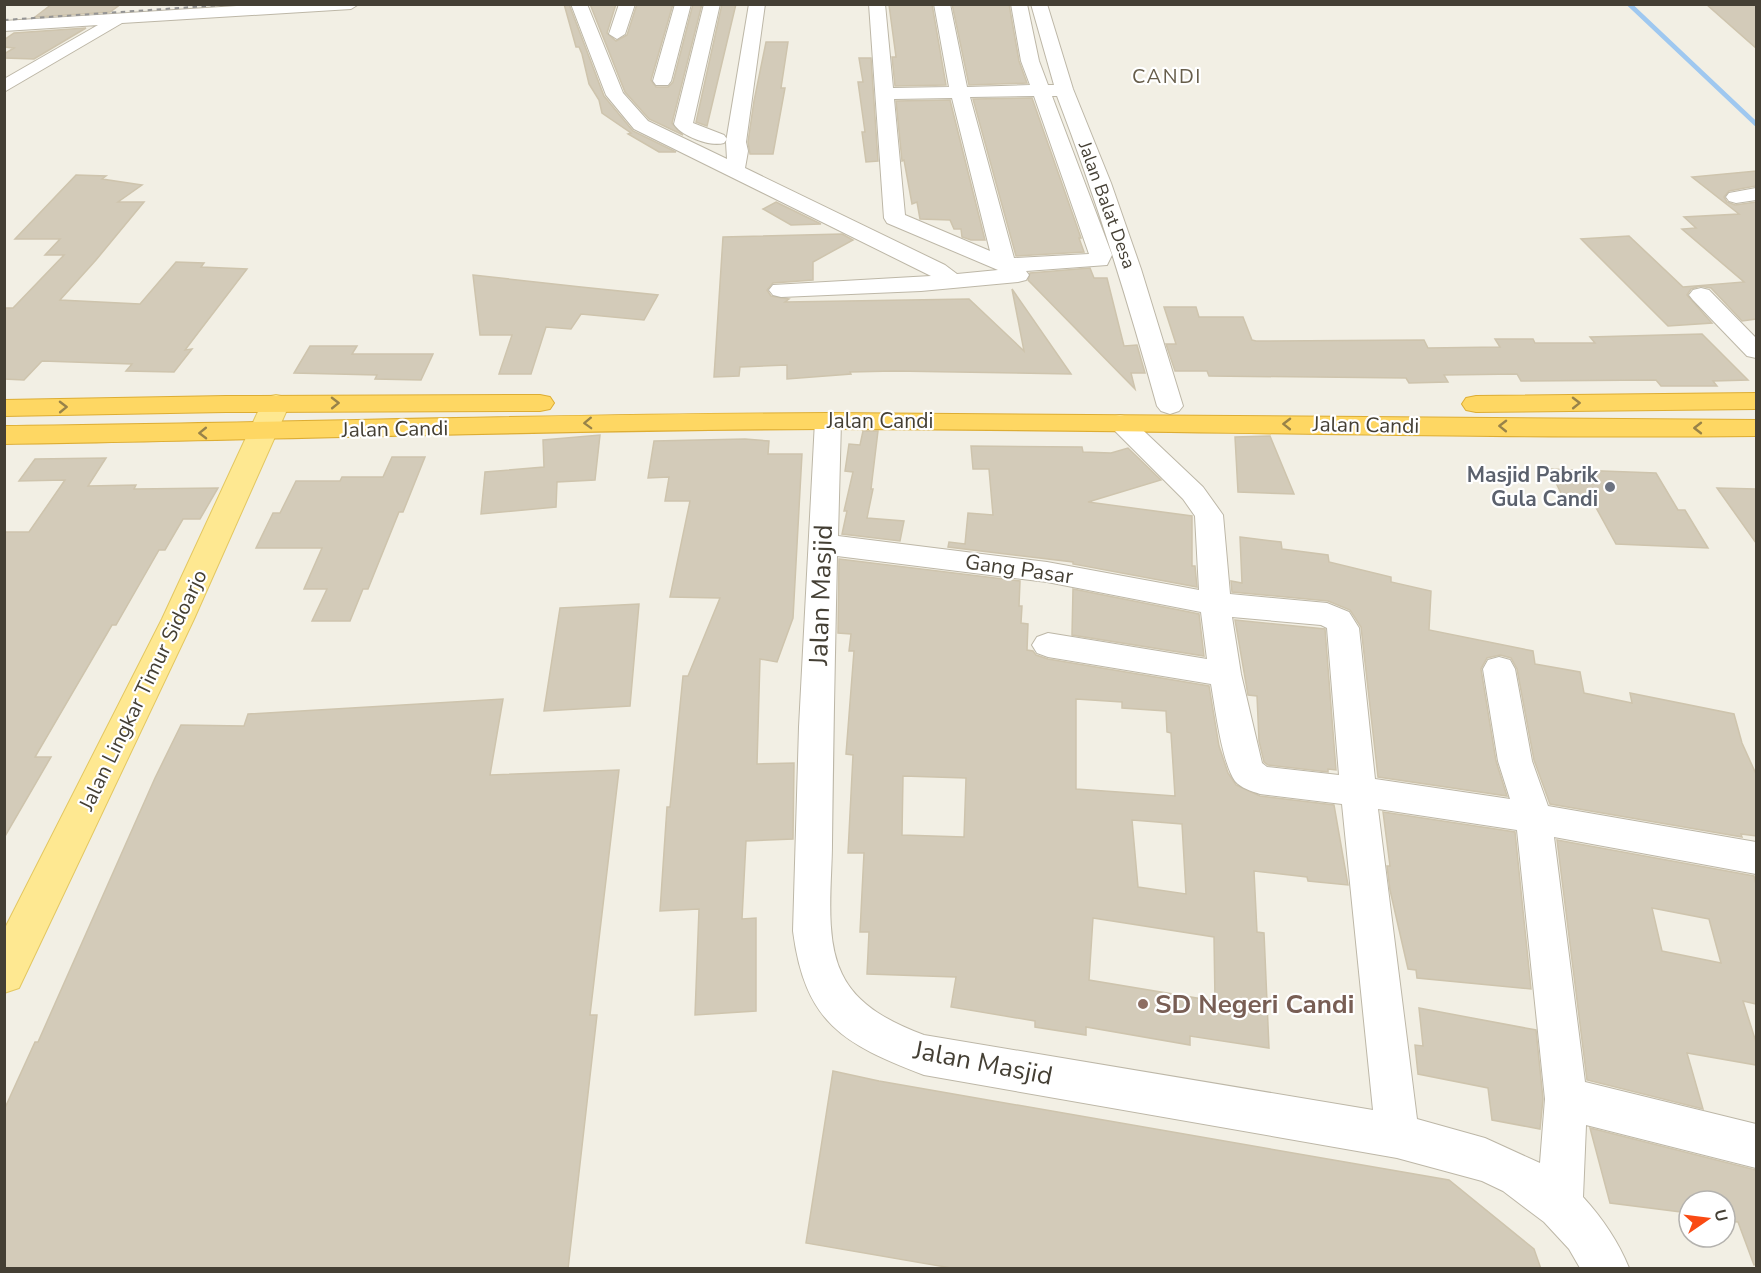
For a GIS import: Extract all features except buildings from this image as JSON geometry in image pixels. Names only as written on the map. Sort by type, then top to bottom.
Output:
[{"type":"highway","name":"Jalan Candi","points":[[4,408],[276,403],[1170,406],[1756,401]]},
{"type":"highway","name":"Jalan Candi","points":[[4,435],[262,432],[623,422],[828,421],[1756,428]]},
{"type":"main road","name":"Jalan Lingkar Timur Sidoarjo","points":[[4,974],[178,619],[276,403]]},
{"type":"street","points":[[4,87],[123,18],[142,4]]},
{"type":"street","points":[[4,26],[351,4]]},
{"type":"street","points":[[579,4],[615,95],[622,106],[641,125],[736,157]]},
{"type":"street","points":[[617,34],[627,4]]},
{"type":"street","points":[[662,81],[683,4]]},
{"type":"street","points":[[712,4],[683,124],[685,127],[953,280]]},
{"type":"street","points":[[736,157],[757,4]]},
{"type":"street","points":[[877,4],[895,218],[995,271],[1130,269]]},
{"type":"street","points":[[942,4],[995,271]]},
{"type":"street","points":[[781,290],[900,285],[953,280],[995,271],[1090,262],[1101,258],[1051,85],[1030,61],[1019,4]]},
{"type":"street","name":"Jalan Balat Desa","points":[[1039,4],[1051,85],[1101,183],[1130,269],[1170,406]]},
{"type":"street","points":[[884,89],[1051,85]]},
{"type":"street","points":[[1701,295],[1756,351]]},
{"type":"street","name":"Jalan Masjid","points":[[828,421],[812,931],[814,954],[832,1000],[870,1033],[924,1054],[1397,1136],[1485,1160],[1519,1175],[1560,1206],[1585,1233],[1606,1269]]},
{"type":"street","points":[[1120,423],[1206,518],[1225,674],[1243,758],[1248,772],[1253,777],[1260,780],[1358,790],[1534,818],[1756,858]]},
{"type":"street","name":"Gang Pasar","points":[[823,544],[1047,572],[1215,604],[1328,614],[1338,620],[1343,628],[1358,790]]},
{"type":"street","points":[[1048,645],[1225,674]]},
{"type":"street","points":[[1499,669],[1515,761],[1534,818],[1566,1099],[1560,1206]]},
{"type":"street","points":[[1358,790],[1397,1136]]},
{"type":"street","points":[[1566,1099],[1756,1146]]},
{"type":"waterway","points":[[1629,4],[1756,124]]},
{"type":"railway","points":[[4,20],[237,4]]},
{"type":"place","name":"Masjid Pabrik Gula Candi","points":[[1610,487]]},
{"type":"place","name":"SD Negeri Candi","points":[[1143,1004]]},
{"type":"district","name":"CANDI","points":[[1167,76]]}]
